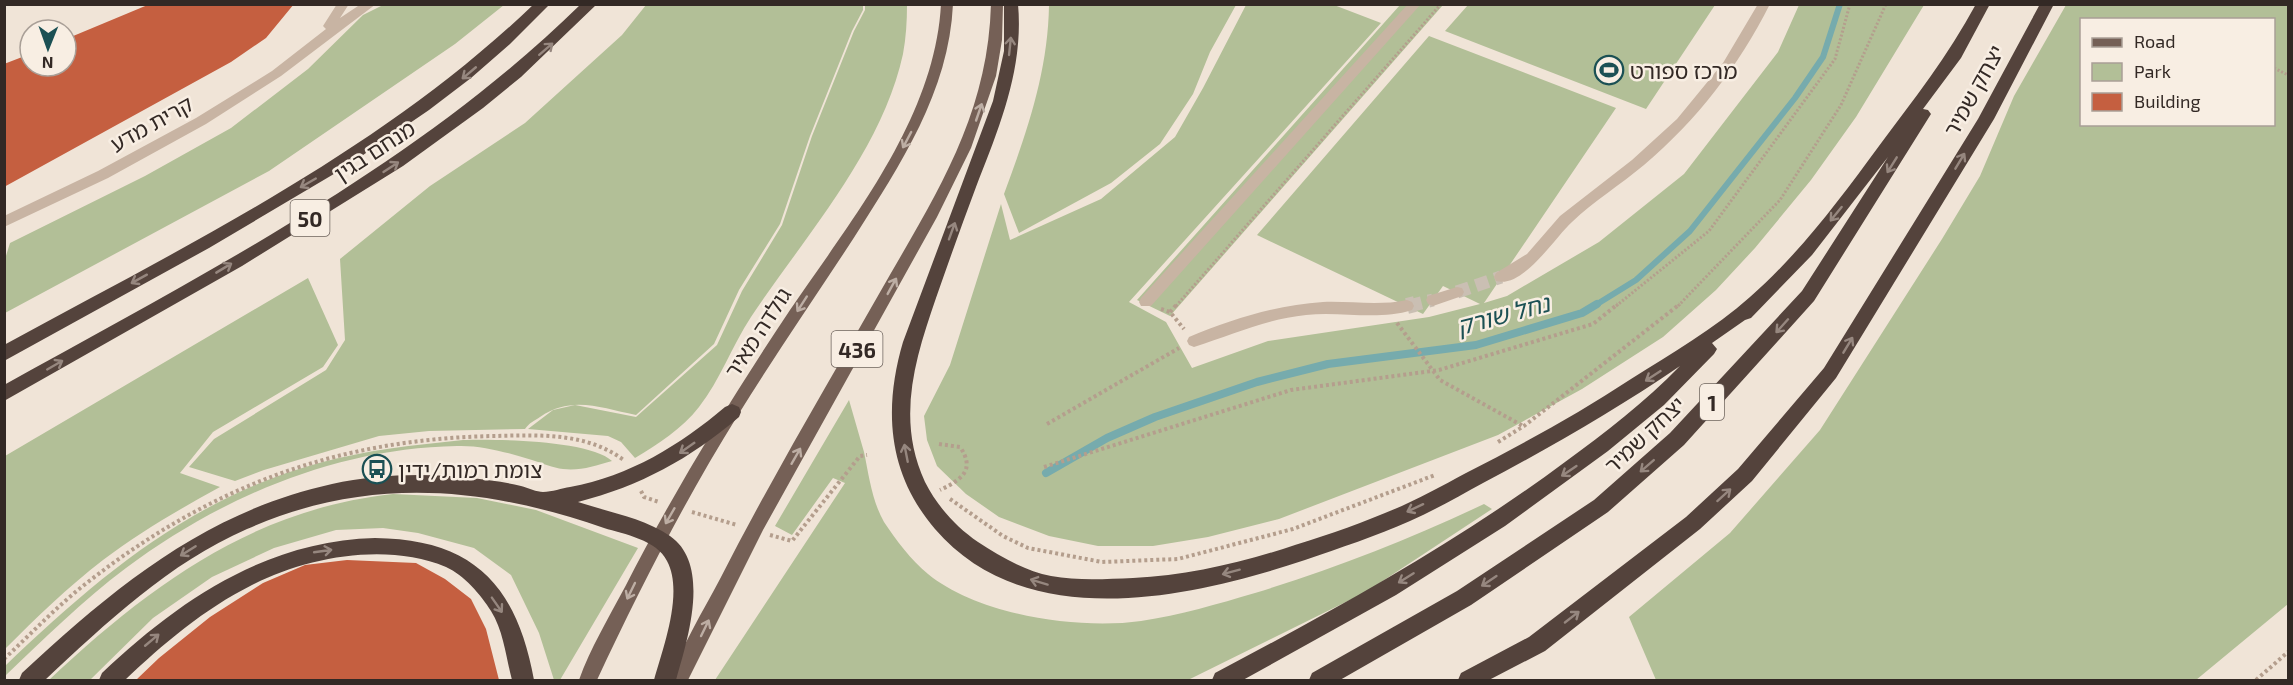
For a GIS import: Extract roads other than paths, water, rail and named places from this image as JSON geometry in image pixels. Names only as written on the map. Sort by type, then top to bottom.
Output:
[{"type":"highway","name":"מנחם בגין","points":[[4,354],[246,219],[399,126],[457,83],[507,41],[543,4]]},
{"type":"highway","name":"מנחם בגין","points":[[4,394],[201,282],[418,150],[492,96],[555,41],[590,4]]},
{"type":"highway","points":[[1011,4],[1011,49],[1002,90],[912,341],[901,382],[900,422],[908,466],[923,499],[947,531],[1003,570],[1047,585],[1104,588],[1152,587],[1209,578],[1335,541],[1396,518],[1534,448],[1621,397],[1691,351],[1752,305]]},
{"type":"highway","name":"יצחק שמיר","points":[[1320,681],[1464,598],[1591,512],[1677,439],[1808,296],[1915,129],[1983,4]]},
{"type":"highway","name":"יצחק שמיר","points":[[1469,681],[1537,644],[1693,523],[1745,476],[1830,373],[1986,119],[2047,4]]},
{"type":"highway","points":[[1223,681],[1402,580],[1584,461],[1652,405],[1806,251],[1852,194],[1959,49]]},
{"type":"highway","points":[[542,499],[588,490],[654,469],[689,447],[732,411]]},
{"type":"highway","points":[[30,681],[112,606],[153,573],[193,547],[239,523],[301,499],[348,488],[400,481],[453,483],[542,499],[590,513],[656,538],[669,548],[681,570],[679,627],[665,681]]},
{"type":"highway","points":[[110,681],[173,623],[215,593],[260,570],[314,552],[370,545],[414,549],[454,562],[477,579],[501,609],[511,634],[523,681]]},
{"type":"highway","points":[[1479,681],[1537,644]]},
{"type":"main road","name":"גולדה מאיר","points":[[588,681],[656,538],[732,411],[905,143],[920,114],[939,61],[947,4]]},
{"type":"main road","name":"436","points":[[679,681],[749,539],[909,254],[975,124],[991,79],[998,4]]},
{"type":"street","name":"קרית מדע","points":[[311,46],[343,4]]},
{"type":"street","name":"קרית מדע","points":[[4,222],[104,173],[264,82],[342,21],[370,4]]},
{"type":"street","points":[[1146,302],[1415,4]]},
{"type":"street","points":[[1501,277],[1530,260],[1546,245],[1564,221],[1638,163],[1670,134],[1721,75],[1744,41],[1764,4]]},
{"type":"street","points":[[1433,300],[1457,292]]},
{"type":"street","points":[[1194,341],[1233,324],[1296,309],[1342,308],[1383,311],[1407,306]]},
{"type":"waterway","name":"נחל שורק","points":[[1594,306],[1636,280],[1690,231],[1795,98],[1823,57],[1840,4]]},
{"type":"waterway","name":"נחל שורק","points":[[1046,473],[1107,438],[1155,417],[1257,382],[1328,364],[1476,345],[1582,313],[1597,304]]},
{"type":"tunnel","points":[[1457,292],[1501,277]]},
{"type":"tunnel","points":[[1409,306],[1433,300]]},
{"type":"tunnel","points":[[1407,306],[1415,304]]},
{"type":"place","name":"מרכז ספורט","points":[[1609,70]]},
{"type":"place","name":"צומת רמות/ידין","points":[[377,469]]}]
